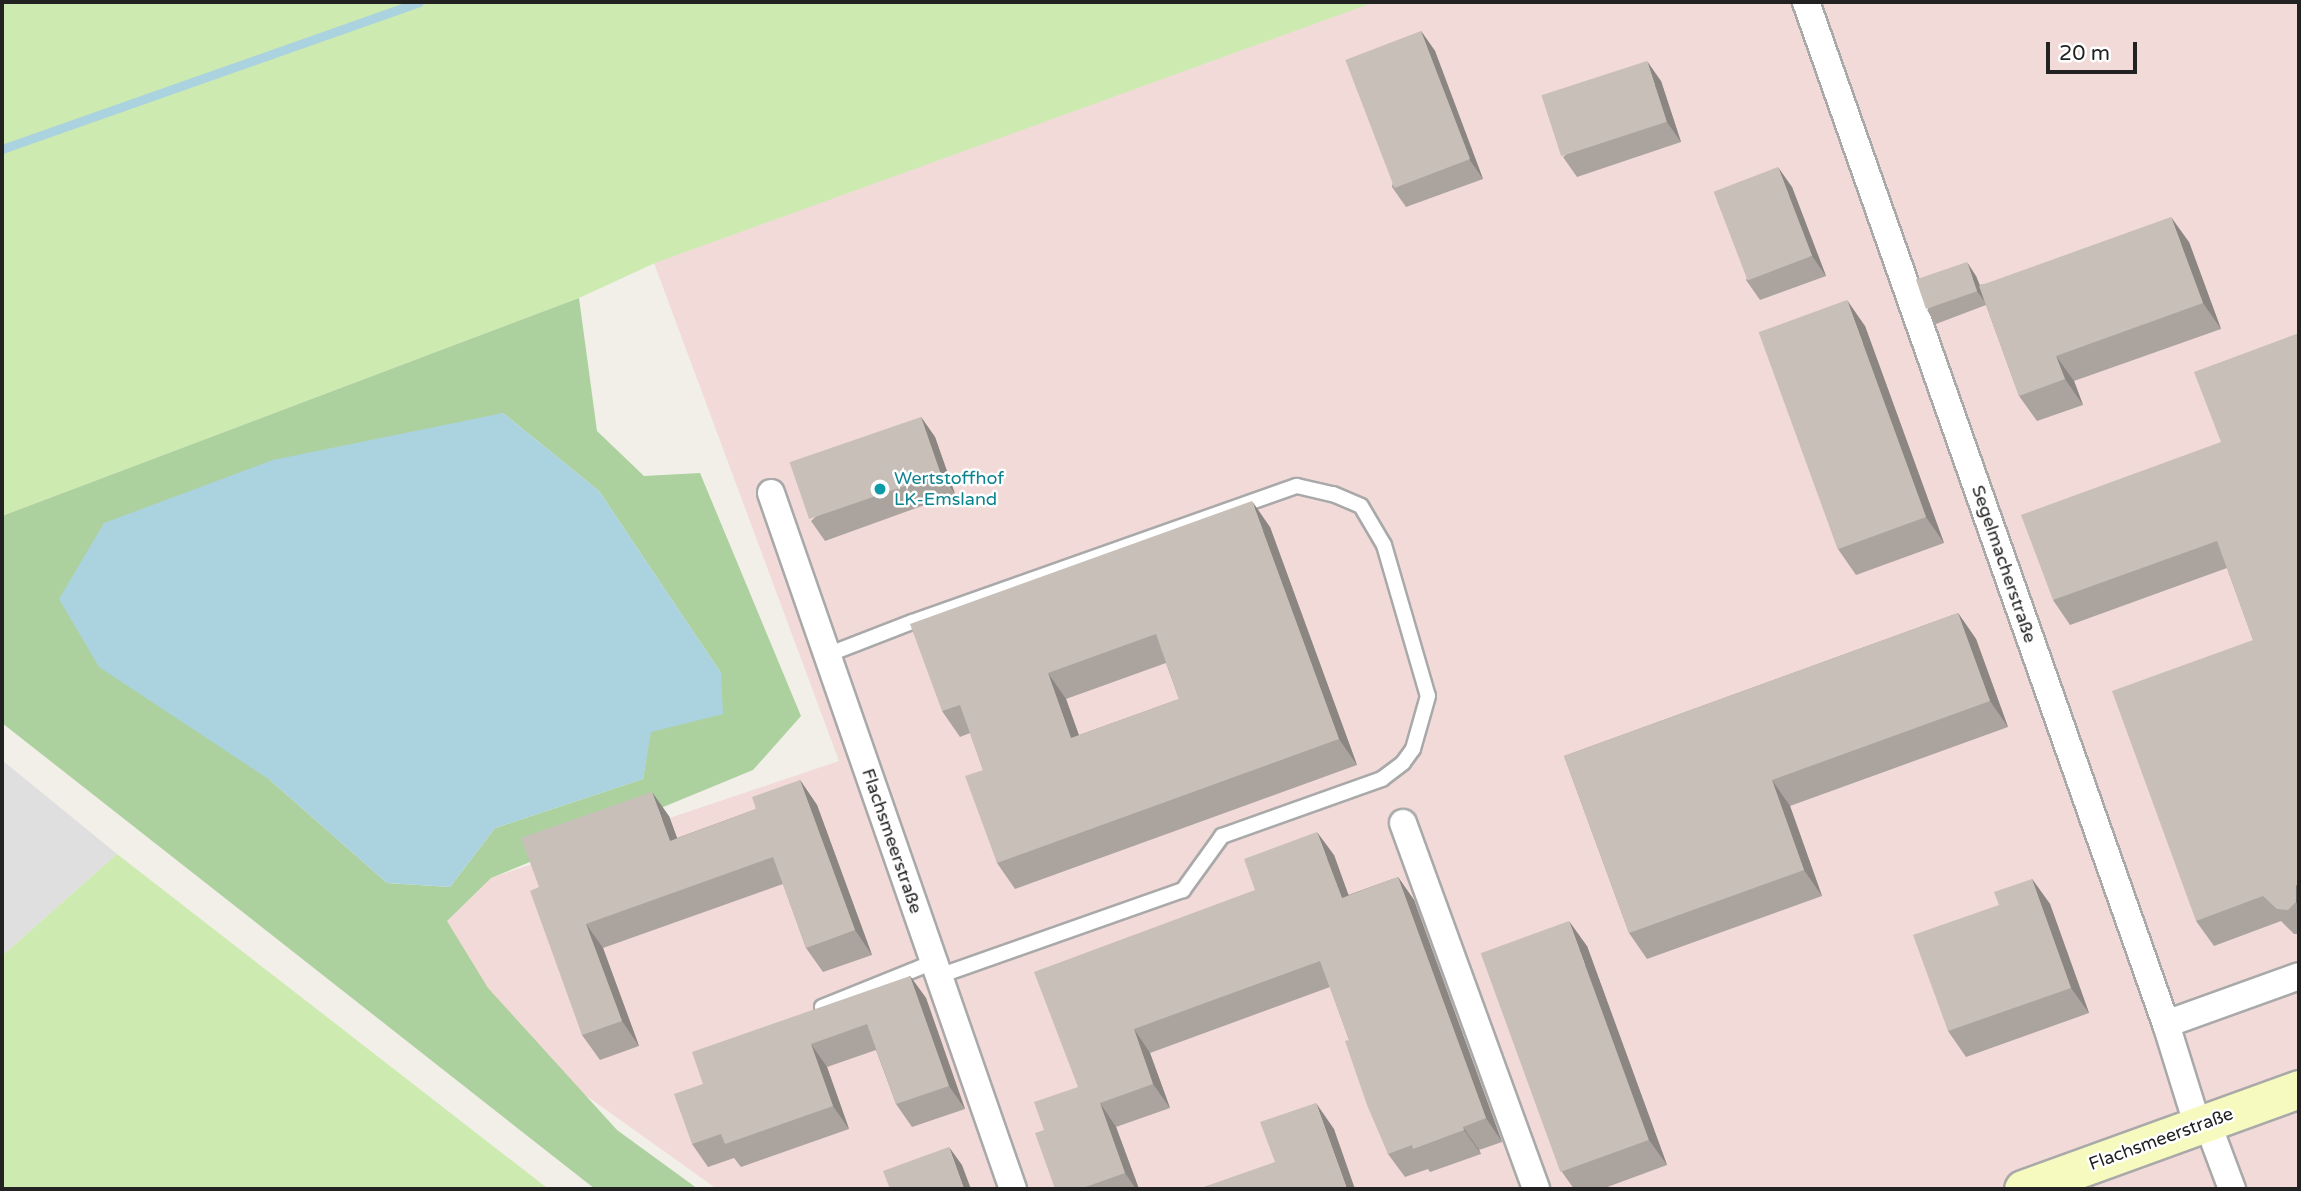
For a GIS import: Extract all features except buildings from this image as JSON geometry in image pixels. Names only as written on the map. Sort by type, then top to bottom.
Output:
[{"type":"street","name":"Segelmacherstraße","points":[[1806,2],[2165,1024],[2203,1124],[2232,1189]]},
{"type":"street","name":"Flachsmeerstraße","points":[[771,493],[1013,1189]]},
{"type":"street","points":[[1403,823],[1536,1189]]},
{"type":"street","points":[[2165,1024],[2299,976]]},
{"type":"street","name":"Flachsmeerstraße","points":[[2023,1189],[2299,1089]]},
{"type":"lane","points":[[807,1013],[1183,890],[1222,835],[1382,779],[1403,763],[1413,749],[1428,696],[1384,545],[1361,506],[1333,494],[1297,486],[950,608],[827,655]]},
{"type":"shaded area","points":[[1374,2],[2299,2],[2299,1189],[717,1189],[348,926],[839,761],[654,263]]},
{"type":"shaded area","points":[[2,760],[117,854],[2,956]]},
{"type":"green space","points":[[2,2],[1375,2],[655,263],[579,298],[2,516]]},
{"type":"green space","points":[[579,298],[597,431],[644,476],[700,473],[801,716],[753,770],[491,878],[447,921],[488,988],[617,1130],[698,1189],[595,1189],[2,723],[2,516]],"holes":[[[503,413],[599,491],[721,673],[650,732],[643,779],[495,828],[450,887],[387,883],[270,780]]]},
{"type":"green space","points":[[117,854],[549,1189],[2,1189],[2,956]]},
{"type":"water","points":[[503,413],[599,491],[721,673],[723,714],[651,732],[643,779],[495,828],[450,887],[387,883],[270,780],[99,667],[59,599],[104,523],[273,460]]},
{"type":"waterway","points":[[2,149],[419,2]]},
{"type":"place","name":"Wertstoffhof LK-Emsland","points":[[880,489]]}]
